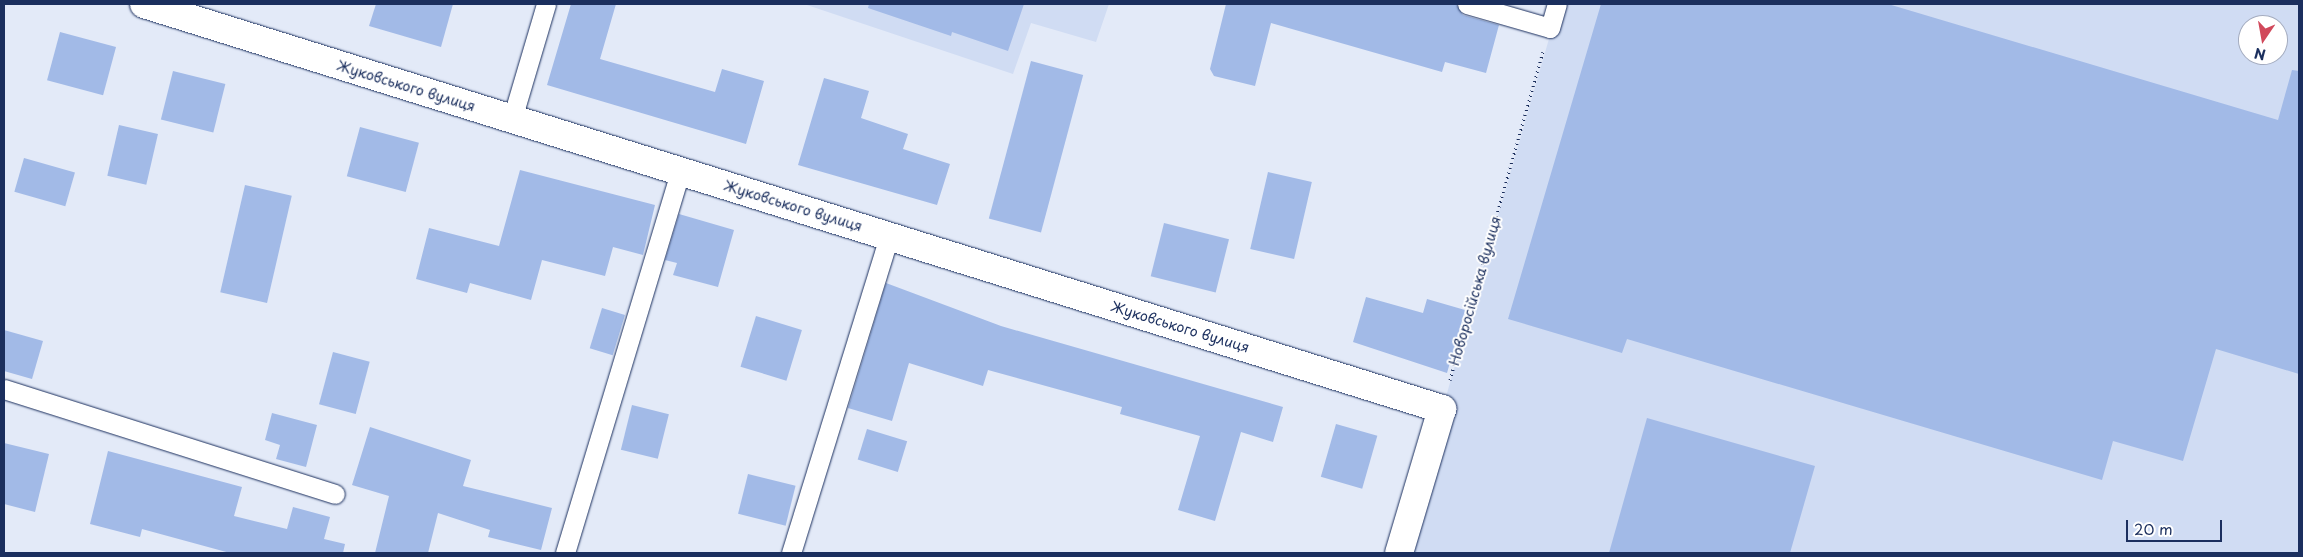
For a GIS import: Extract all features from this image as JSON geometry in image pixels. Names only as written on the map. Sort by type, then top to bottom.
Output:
[{"type":"street","name":"Жуковського вулиця","points":[[144,4],[1442,409]]},
{"type":"street","points":[[1399,553],[1442,409]]},
{"type":"lane","points":[[512,118],[546,4]]},
{"type":"lane","points":[[1467,4],[1550,28],[1557,4]]},
{"type":"lane","points":[[564,553],[680,171]]},
{"type":"lane","points":[[791,553],[890,237]]},
{"type":"lane","points":[[4,389],[335,494]]},
{"type":"path","name":"Новоросійська вулиця","points":[[1442,409],[1550,28]]},
{"type":"shaded area","points":[[804,4],[1109,4],[1096,42],[1031,23],[1013,74]]},
{"type":"shaded area","points":[[1559,4],[2299,4],[2299,553],[1401,553]]},
{"type":"building","points":[[376,4],[453,4],[441,47],[369,26]]},
{"type":"building","points":[[571,4],[616,4],[600,59],[715,92],[722,69],[764,81],[746,144],[547,85]]},
{"type":"building","points":[[869,4],[1024,4],[1008,51],[952,32],[951,36],[868,8]]},
{"type":"building","points":[[1226,4],[1456,4],[1463,15],[1499,25],[1486,73],[1445,62],[1442,72],[1271,23],[1255,86],[1214,76],[1210,69]]},
{"type":"building","points":[[1601,4],[1888,4],[2278,120],[2292,70],[2299,71],[2299,374],[2216,349],[2183,461],[2113,441],[2102,480],[1627,339],[1622,353],[1508,319]]},
{"type":"building","points":[[60,32],[116,47],[103,95],[47,80]]},
{"type":"building","points":[[1031,61],[1083,75],[1041,232],[989,218]]},
{"type":"building","points":[[173,71],[225,84],[213,133],[161,120]]},
{"type":"building","points":[[824,78],[869,91],[861,118],[908,134],[903,149],[950,164],[937,205],[798,165]]},
{"type":"building","points":[[119,125],[158,134],[146,185],[107,176]]},
{"type":"building","points":[[360,127],[419,143],[406,192],[347,176]]},
{"type":"building","points":[[24,158],[75,173],[65,206],[14,192]]},
{"type":"building","points":[[520,170],[655,205],[643,255],[613,247],[605,276],[542,260],[531,300],[470,283],[467,293],[416,279],[429,228],[499,246]]},
{"type":"building","points":[[1268,172],[1312,182],[1294,259],[1250,249]]},
{"type":"building","points":[[245,185],[292,196],[267,303],[220,292]]},
{"type":"building","points":[[679,214],[734,230],[718,287],[673,275],[677,263],[665,260]]},
{"type":"building","points":[[1164,223],[1229,239],[1216,293],[1151,276]]},
{"type":"building","points":[[886,283],[1001,326],[1283,407],[1273,442],[1241,432],[1215,521],[1178,510],[1200,436],[1120,414],[1122,407],[988,370],[983,386],[909,363],[892,421],[848,408]]},
{"type":"building","points":[[1366,297],[1423,313],[1427,299],[1465,310],[1447,373],[1353,342]]},
{"type":"building","points":[[602,308],[625,315],[613,355],[590,348]]},
{"type":"building","points":[[756,316],[802,330],[786,381],[741,367]]},
{"type":"building","points":[[4,330],[43,341],[32,379],[4,371]]},
{"type":"building","points":[[333,352],[370,362],[356,414],[319,404]]},
{"type":"building","points":[[632,405],[669,414],[658,459],[621,450]]},
{"type":"building","points":[[272,413],[317,425],[306,467],[276,459],[280,445],[265,440]]},
{"type":"building","points":[[1647,418],[1815,466],[1790,553],[1609,553]]},
{"type":"building","points":[[1336,424],[1377,436],[1362,489],[1321,477]]},
{"type":"building","points":[[370,427],[471,460],[463,486],[552,508],[541,550],[488,537],[490,530],[438,513],[428,553],[375,553],[389,496],[352,485]]},
{"type":"building","points":[[867,429],[907,441],[898,472],[858,460]]},
{"type":"building","points":[[4,443],[49,454],[35,512],[4,504]]},
{"type":"building","points":[[108,451],[242,487],[234,516],[287,529],[293,507],[330,517],[324,539],[345,544],[343,553],[230,553],[142,529],[140,537],[90,524]]},
{"type":"building","points":[[748,474],[796,486],[786,526],[738,514]]}]
